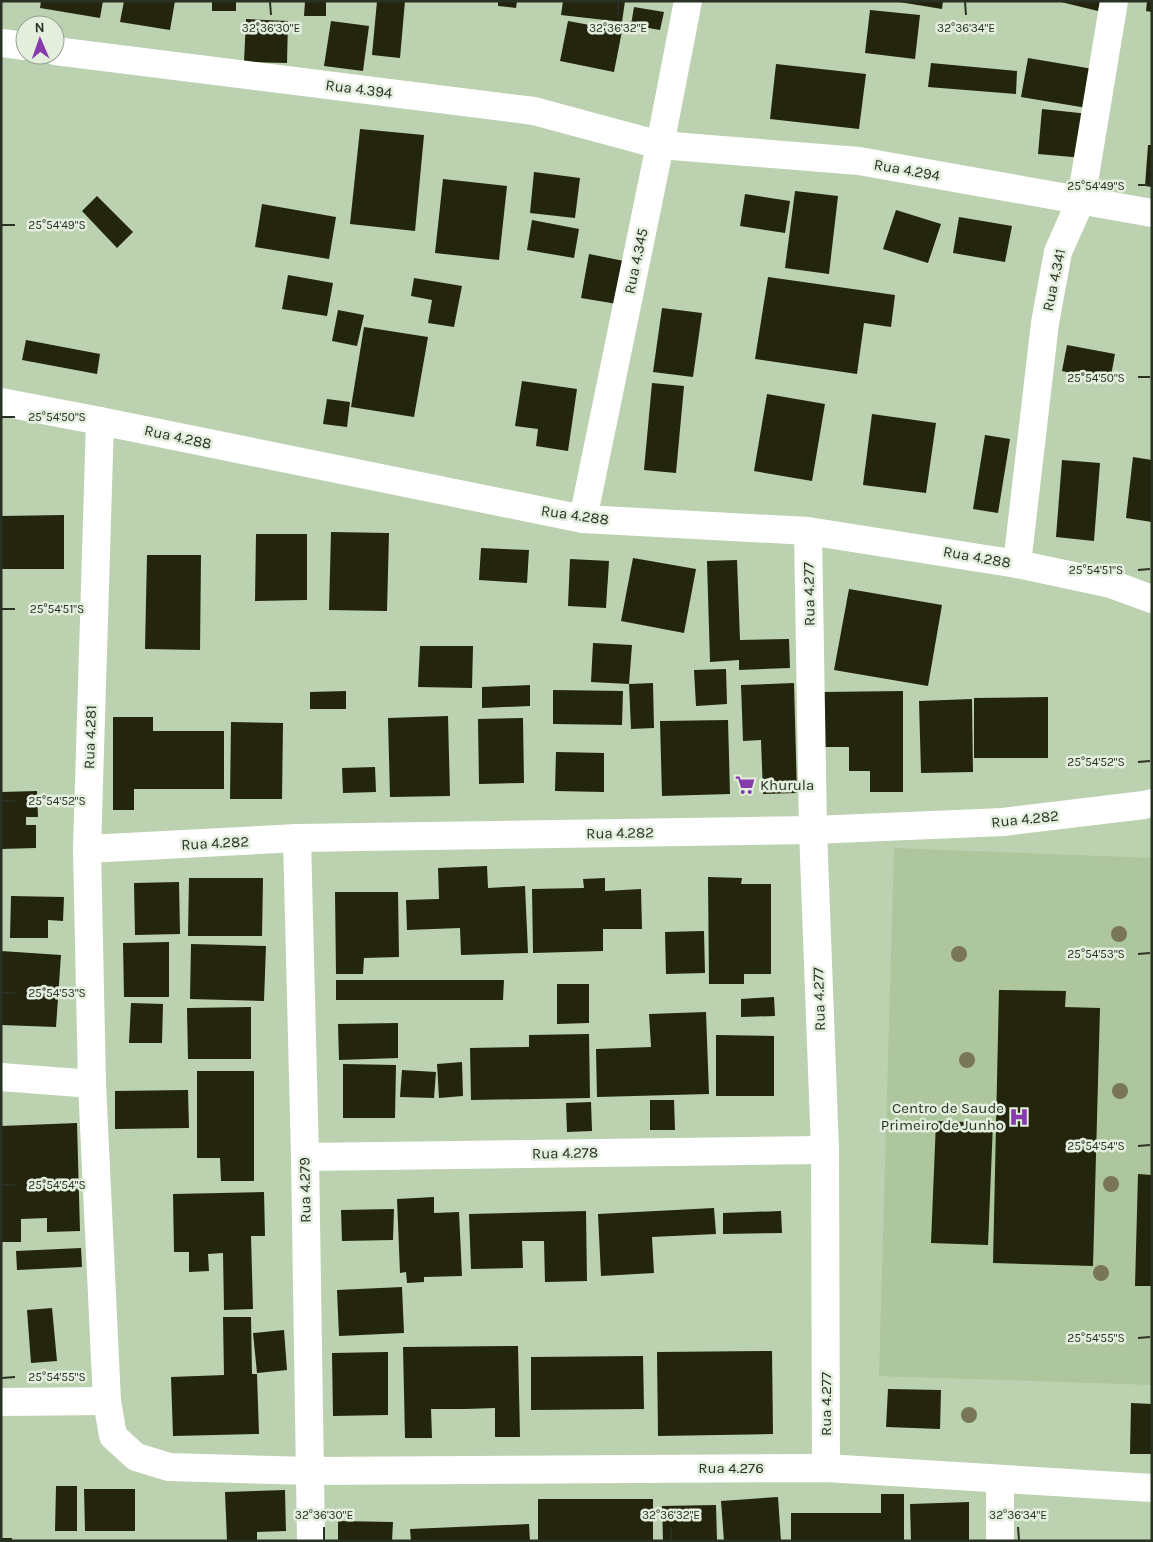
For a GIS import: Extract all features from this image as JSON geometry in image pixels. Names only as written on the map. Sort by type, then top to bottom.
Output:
[{"type":"street","name":"Rua 4.345","points":[[583,519],[688,1]]},
{"type":"street","name":"Rua 4.341","points":[[1017,564],[1045,323],[1058,252],[1081,200],[1114,1]]},
{"type":"street","points":[[1,43],[15,45]]},
{"type":"street","name":"Rua 4.394","points":[[65,52],[534,111],[660,145]]},
{"type":"street","name":"Rua 4.294","points":[[660,145],[859,161],[1152,213]]},
{"type":"street","name":"Rua 4.288","points":[[1,402],[583,519],[808,531],[932,549],[1017,564],[1111,584],[1152,599]]},
{"type":"street","name":"Rua 4.281","points":[[100,421],[87,849],[92,1084],[107,1401]]},
{"type":"street","name":"Rua 4.277","points":[[808,531],[813,830],[825,1150],[826,1468]]},
{"type":"street","name":"Rua 4.282","points":[[87,849],[297,838],[813,830],[1003,822],[1152,803]]},
{"type":"street","name":"Rua 4.279","points":[[297,838],[305,1157],[310,1541]]},
{"type":"street","points":[[1,1077],[92,1084]]},
{"type":"street","name":"Rua 4.278","points":[[305,1157],[825,1150]]},
{"type":"street","points":[[1,1402],[107,1401]]},
{"type":"street","name":"Rua 4.276","points":[[107,1401],[113,1436],[136,1457],[169,1467],[310,1471],[826,1468],[1152,1488]]},
{"type":"street","points":[[1000,1479],[1000,1541]]},
{"type":"shaded area","name":"Centro de Saude Primeiro de Junho","points":[[894,848],[1152,858],[1152,1385],[879,1376]]},
{"type":"building","points":[[41,1],[103,1],[100,18],[40,8]]},
{"type":"building","points":[[124,1],[175,1],[170,30],[120,22]]},
{"type":"building","points":[[212,1],[236,1],[236,11],[212,11]]},
{"type":"building","points":[[305,1],[326,1],[326,16],[304,16]]},
{"type":"building","points":[[377,1],[405,1],[400,58],[372,55]]},
{"type":"building","points":[[498,1],[517,1],[516,8],[498,6]]},
{"type":"building","points":[[563,1],[625,1],[622,22],[561,15]]},
{"type":"building","points":[[893,1],[943,1],[942,9]]},
{"type":"building","points":[[1057,1],[1101,1],[1098,11]]},
{"type":"building","points":[[1147,1],[1152,1],[1152,12],[1146,11]]},
{"type":"building","points":[[634,7],[664,12],[660,30],[631,25]]},
{"type":"building","points":[[870,10],[920,15],[915,59],[865,53]]},
{"type":"building","points":[[246,19],[288,21],[287,63],[244,62]]},
{"type":"building","points":[[331,21],[369,26],[363,71],[324,66]]},
{"type":"building","points":[[568,21],[622,31],[614,72],[560,61]]},
{"type":"building","points":[[1028,58],[1099,70],[1093,109],[1021,97]]},
{"type":"building","points":[[931,63],[1017,71],[1016,94],[928,87]]},
{"type":"building","points":[[776,64],[866,74],[859,129],[770,119]]},
{"type":"building","points":[[1042,109],[1089,114],[1084,158],[1038,154]]},
{"type":"building","points":[[360,129],[424,135],[415,231],[350,224]]},
{"type":"building","points":[[1148,145],[1152,145],[1152,187],[1145,186]]},
{"type":"building","points":[[534,172],[580,178],[575,218],[530,213]]},
{"type":"building","points":[[443,179],[507,186],[499,260],[435,253]]},
{"type":"building","points":[[795,191],[838,196],[829,274],[785,268]]},
{"type":"building","points":[[745,194],[790,201],[785,233],[740,226]]},
{"type":"building","points":[[97,196],[133,232],[117,248],[82,211]]},
{"type":"building","points":[[262,204],[336,217],[329,259],[255,247]]},
{"type":"building","points":[[896,210],[941,224],[928,263],[883,249]]},
{"type":"building","points":[[959,217],[1012,226],[1005,262],[953,253]]},
{"type":"building","points":[[532,220],[579,229],[574,258],[527,250]]},
{"type":"building","points":[[589,254],[624,261],[617,304],[581,298]]},
{"type":"building","points":[[288,275],[333,283],[327,316],[282,309]]},
{"type":"building","points":[[768,277],[895,295],[891,327],[864,323],[857,374],[755,359]]},
{"type":"building","points":[[414,278],[462,286],[454,327],[428,323],[432,300],[411,296]]},
{"type":"building","points":[[662,308],[702,313],[693,377],[653,372]]},
{"type":"building","points":[[338,310],[364,315],[357,346],[332,341]]},
{"type":"building","points":[[364,327],[428,337],[414,417],[351,407]]},
{"type":"building","points":[[26,340],[100,354],[97,374],[22,360]]},
{"type":"building","points":[[1067,345],[1115,354],[1110,381],[1062,371]]},
{"type":"building","points":[[522,381],[577,389],[568,451],[536,446],[538,429],[515,426]]},
{"type":"building","points":[[652,383],[684,386],[676,473],[644,470]]},
{"type":"building","points":[[767,394],[825,404],[812,481],[754,471]]},
{"type":"building","points":[[327,399],[350,402],[347,427],[323,424]]},
{"type":"building","points":[[872,414],[936,423],[926,493],[863,485]]},
{"type":"building","points":[[985,435],[1010,439],[998,513],[973,509]]},
{"type":"building","points":[[1133,457],[1152,460],[1152,522],[1126,518]]},
{"type":"building","points":[[1062,460],[1100,463],[1094,541],[1056,537]]},
{"type":"building","points":[[64,515],[64,569],[1,569],[1,516]]},
{"type":"building","points":[[331,532],[389,533],[387,611],[329,610]]},
{"type":"building","points":[[256,534],[307,534],[307,600],[255,601]]},
{"type":"building","points":[[481,548],[529,550],[527,583],[479,580]]},
{"type":"building","points":[[147,555],[201,555],[200,650],[145,649]]},
{"type":"building","points":[[633,558],[696,569],[684,633],[621,621]]},
{"type":"building","points":[[570,559],[609,561],[606,608],[568,606]]},
{"type":"building","points":[[737,560],[740,640],[789,639],[790,668],[739,670],[739,660],[710,662],[707,561]]},
{"type":"building","points":[[849,589],[942,605],[928,686],[834,670]]},
{"type":"building","points":[[593,643],[632,645],[629,684],[591,682]]},
{"type":"building","points":[[420,646],[473,646],[472,688],[418,687]]},
{"type":"building","points":[[726,669],[727,704],[696,706],[694,670]]},
{"type":"building","points":[[653,683],[654,728],[631,729],[629,684]]},
{"type":"building","points":[[794,683],[797,793],[763,794],[761,740],[743,741],[741,685]]},
{"type":"building","points":[[530,685],[530,706],[482,708],[482,687]]},
{"type":"building","points":[[553,690],[623,691],[622,725],[553,724]]},
{"type":"building","points":[[346,691],[346,709],[310,709],[310,692]]},
{"type":"building","points":[[903,691],[903,792],[870,792],[870,771],[849,771],[849,747],[823,747],[823,692]]},
{"type":"building","points":[[1048,697],[1048,758],[974,758],[974,698]]},
{"type":"building","points":[[972,699],[973,772],[921,773],[919,701]]},
{"type":"building","points":[[448,716],[450,796],[390,797],[388,718]]},
{"type":"building","points":[[113,717],[153,717],[153,731],[224,731],[224,789],[134,789],[134,810],[113,810]]},
{"type":"building","points":[[523,718],[524,783],[479,784],[478,719]]},
{"type":"building","points":[[728,720],[730,794],[662,796],[660,721]]},
{"type":"building","points":[[231,722],[283,723],[282,799],[230,799]]},
{"type":"building","points":[[556,752],[604,753],[604,792],[555,791]]},
{"type":"building","points":[[375,767],[376,792],[343,793],[342,768]]},
{"type":"building","points":[[37,791],[38,817],[26,817],[26,825],[36,825],[36,848],[1,849],[1,792]]},
{"type":"building","points":[[487,866],[488,888],[525,886],[528,953],[461,955],[460,928],[407,930],[406,900],[439,899],[438,868]]},
{"type":"building","points":[[708,877],[742,878],[741,884],[771,884],[771,974],[744,974],[744,984],[709,984]]},
{"type":"building","points":[[189,878],[263,878],[262,936],[188,936]]},
{"type":"building","points":[[605,878],[605,891],[641,889],[642,929],[603,929],[603,951],[533,953],[532,889],[584,888],[583,879]]},
{"type":"building","points":[[179,882],[180,934],[135,935],[134,883]]},
{"type":"building","points":[[335,892],[398,892],[399,957],[364,958],[363,974],[336,974]]},
{"type":"building","points":[[11,896],[64,897],[63,921],[48,920],[48,938],[10,938]]},
{"type":"building","points":[[704,931],[705,973],[666,974],[665,932]]},
{"type":"building","points":[[169,942],[169,997],[124,997],[123,943]]},
{"type":"building","points":[[191,944],[266,946],[264,1001],[190,999]]},
{"type":"building","points":[[1,951],[61,955],[56,1027],[1,1025]]},
{"type":"building","points":[[336,980],[504,980],[503,1000],[336,1000]]},
{"type":"building","points":[[557,984],[589,984],[589,1023],[557,1024]]},
{"type":"building","points":[[999,990],[1066,991],[1065,1007],[1100,1008],[1093,1266],[993,1263]]},
{"type":"building","points":[[774,997],[775,1016],[741,1017],[741,999]]},
{"type":"building","points":[[131,1003],[163,1004],[162,1043],[129,1043]]},
{"type":"building","points":[[251,1007],[251,1059],[188,1059],[187,1008]]},
{"type":"building","points":[[706,1012],[709,1094],[597,1097],[596,1049],[651,1047],[649,1014]]},
{"type":"building","points":[[398,1023],[398,1058],[339,1060],[338,1024]]},
{"type":"building","points":[[589,1034],[590,1098],[471,1100],[470,1048],[529,1047],[529,1035]]},
{"type":"building","points":[[716,1035],[774,1036],[774,1096],[716,1096]]},
{"type":"building","points":[[462,1062],[463,1096],[439,1098],[437,1064]]},
{"type":"building","points":[[343,1064],[396,1065],[395,1118],[343,1118]]},
{"type":"building","points":[[402,1070],[436,1072],[434,1098],[400,1097]]},
{"type":"building","points":[[197,1071],[254,1071],[254,1181],[221,1181],[220,1158],[197,1158]]},
{"type":"building","points":[[188,1090],[189,1128],[115,1129],[115,1091]]},
{"type":"building","points":[[650,1100],[674,1100],[675,1130],[650,1130]]},
{"type":"building","points":[[591,1102],[592,1131],[567,1132],[566,1103]]},
{"type":"building","points":[[936,1121],[993,1123],[988,1245],[931,1243]]},
{"type":"building","points":[[77,1123],[80,1231],[47,1232],[47,1218],[21,1219],[21,1242],[1,1242],[1,1126]]},
{"type":"building","points":[[1138,1174],[1152,1175],[1152,1286],[1135,1286]]},
{"type":"building","points":[[264,1192],[265,1236],[251,1236],[253,1309],[224,1310],[223,1253],[208,1254],[209,1271],[189,1272],[189,1252],[174,1252],[173,1194]]},
{"type":"building","points":[[434,1197],[434,1213],[459,1212],[462,1276],[424,1277],[424,1282],[407,1283],[406,1272],[400,1273],[397,1199]]},
{"type":"building","points":[[714,1208],[716,1234],[652,1237],[654,1273],[601,1276],[598,1214]]},
{"type":"building","points":[[394,1209],[393,1240],[342,1241],[341,1210]]},
{"type":"building","points":[[586,1211],[587,1281],[545,1282],[544,1241],[522,1241],[523,1268],[471,1269],[469,1214]]},
{"type":"building","points":[[781,1211],[782,1233],[723,1234],[723,1213]]},
{"type":"building","points":[[81,1248],[82,1267],[17,1270],[16,1251]]},
{"type":"building","points":[[402,1287],[404,1333],[339,1336],[337,1290]]},
{"type":"building","points":[[52,1308],[57,1361],[31,1363],[27,1310]]},
{"type":"building","points":[[223,1317],[251,1317],[252,1374],[257,1374],[259,1434],[173,1436],[171,1377],[224,1375]]},
{"type":"building","points":[[284,1330],[287,1370],[257,1373],[253,1333]]},
{"type":"building","points":[[518,1346],[520,1437],[495,1437],[495,1408],[431,1409],[432,1438],[405,1438],[403,1347]]},
{"type":"building","points":[[772,1351],[773,1434],[658,1436],[657,1352]]},
{"type":"building","points":[[388,1352],[388,1415],[333,1416],[332,1353]]},
{"type":"building","points":[[643,1356],[644,1409],[531,1410],[531,1357]]},
{"type":"building","points":[[888,1389],[941,1390],[940,1429],[886,1427]]},
{"type":"building","points":[[1131,1403],[1152,1404],[1152,1454],[1130,1454]]},
{"type":"building","points":[[56,1486],[77,1486],[77,1531],[55,1531]]},
{"type":"building","points":[[84,1489],[135,1489],[135,1531],[85,1531]]},
{"type":"building","points":[[285,1490],[286,1531],[257,1532],[257,1541],[227,1541],[225,1492]]},
{"type":"building","points":[[881,1494],[904,1494],[904,1541],[791,1541],[791,1513],[881,1513]]},
{"type":"building","points":[[778,1497],[781,1541],[724,1541],[721,1501]]},
{"type":"building","points":[[538,1499],[653,1499],[653,1541],[538,1541]]},
{"type":"building","points":[[969,1502],[969,1541],[911,1541],[910,1504]]},
{"type":"building","points":[[716,1505],[717,1541],[663,1541],[662,1506]]},
{"type":"building","points":[[338,1521],[393,1522],[392,1541],[338,1541]]},
{"type":"building","points":[[529,1524],[530,1541],[411,1541],[410,1529]]},
{"type":"building","points":[[1,1538],[12,1538],[12,1541],[1,1541]]},
{"type":"place","name":"Khurula","points":[[745,785]]},
{"type":"place","name":"Centro de Saude Primeiro de Junho","points":[[1019,1117]]}]
